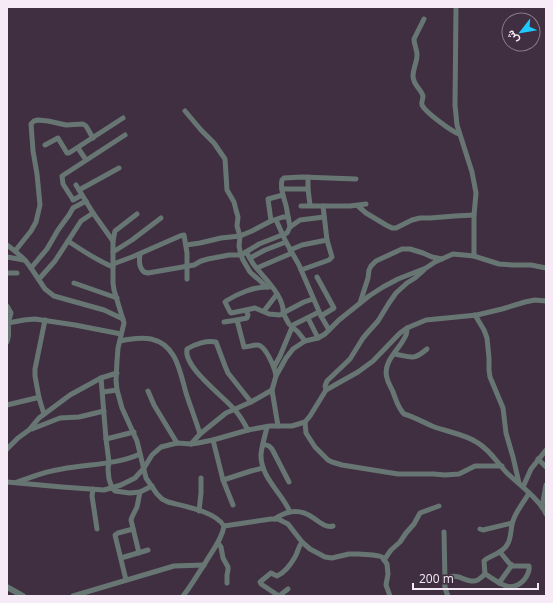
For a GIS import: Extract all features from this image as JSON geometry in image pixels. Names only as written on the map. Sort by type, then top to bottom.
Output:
[{"type":"street","points":[[456,7],[455,95],[457,125],[475,185],[474,256]]},
{"type":"street","points":[[424,19],[414,40],[417,55],[413,72],[413,80],[423,96],[423,107],[448,128],[459,134]]},
{"type":"street","points":[[185,111],[214,143],[225,160],[226,190],[234,202],[238,217],[237,226],[240,236],[239,246],[250,258],[270,287]]},
{"type":"street","points":[[45,145],[57,138],[67,153],[69,153],[123,118]]},
{"type":"street","points":[[15,251],[31,231],[36,222],[40,205],[37,174],[34,161],[31,128],[32,123],[42,120],[66,125],[83,124],[86,126],[93,138]]},
{"type":"street","points":[[119,168],[79,190],[75,199],[73,200],[63,184],[62,177],[125,135]]},
{"type":"street","points":[[78,148],[86,160]]},
{"type":"street","points":[[308,177],[310,206]]},
{"type":"street","points":[[290,227],[281,182],[284,178],[308,177],[356,179]]},
{"type":"street","points":[[282,189],[308,189]]},
{"type":"street","points":[[79,190],[113,241]]},
{"type":"street","points":[[283,196],[268,199],[273,220],[301,270],[313,299],[329,330]]},
{"type":"street","points":[[31,268],[47,249],[73,208],[86,201]]},
{"type":"street","points":[[301,206],[358,206],[366,204]]},
{"type":"street","points":[[301,270],[332,257],[327,240],[323,206]]},
{"type":"street","points":[[358,206],[366,213],[392,228],[396,228],[412,220],[420,218],[474,215]]},
{"type":"street","points":[[39,280],[55,262],[81,221],[93,213]]},
{"type":"street","points":[[137,214],[115,231],[113,241],[113,283],[123,319],[116,380],[122,408],[134,432],[146,478],[157,494],[168,502],[214,516],[222,522],[224,526],[218,543],[183,596]]},
{"type":"street","points":[[186,245],[240,236],[252,232],[273,220],[288,217]]},
{"type":"street","points":[[140,254],[140,266],[142,271],[145,273],[194,265],[208,259],[244,253],[259,244],[287,233],[290,227],[302,219],[324,217]]},
{"type":"street","points":[[114,252],[161,218]]},
{"type":"street","points":[[68,241],[102,262],[113,265],[183,235],[185,236],[186,245],[187,279]]},
{"type":"street","points":[[257,268],[291,252],[302,244],[327,240]]},
{"type":"street","points":[[250,258],[264,250],[286,242]]},
{"type":"street","points":[[7,244],[25,260],[47,292],[54,296],[104,310],[123,319]]},
{"type":"street","points":[[360,303],[369,270],[376,261],[402,249],[410,249],[442,259]]},
{"type":"street","points":[[244,253],[243,260],[250,272],[277,294],[283,306],[283,313],[288,324],[292,326],[305,341]]},
{"type":"street","points":[[326,390],[325,386],[327,380],[350,359],[369,330],[378,321],[396,293],[435,262],[454,254],[474,256],[499,264],[531,265],[546,268]]},
{"type":"street","points":[[7,257],[25,260]]},
{"type":"street","points":[[278,426],[272,390],[276,376],[293,349],[305,341],[318,338],[325,334],[360,303],[383,287],[398,279],[426,268]]},
{"type":"street","points":[[7,273],[17,273]]},
{"type":"street","points":[[274,368],[292,326],[334,308],[317,277]]},
{"type":"street","points":[[74,283],[116,298]]},
{"type":"street","points":[[270,287],[263,286],[243,292],[225,302],[231,313],[255,308],[269,314],[280,315],[304,302],[313,299]]},
{"type":"street","points":[[264,311],[277,294]]},
{"type":"street","points":[[7,476],[8,482],[15,483],[104,490],[112,488],[135,478],[144,468],[152,455],[161,447],[177,443],[191,444],[248,430],[278,426],[292,426],[305,422],[326,390],[358,372],[373,361],[400,333],[407,328],[426,320],[475,316],[525,302],[535,300],[546,301]]},
{"type":"street","points":[[7,306],[11,313],[8,323],[9,335],[7,342]]},
{"type":"street","points":[[224,322],[247,318],[248,315],[246,310]]},
{"type":"street","points":[[475,316],[487,338],[490,377],[501,402],[506,433],[521,485]]},
{"type":"street","points":[[308,318],[318,338]]},
{"type":"street","points":[[8,323],[35,319],[121,334]]},
{"type":"street","points":[[44,414],[35,376],[35,369],[45,320]]},
{"type":"street","points":[[238,320],[244,347],[257,344],[261,345],[274,368],[276,376]]},
{"type":"street","points":[[407,328],[406,335],[387,366],[384,380],[391,386],[399,408],[403,413],[433,426],[471,439],[486,449],[508,474],[542,507],[546,514]]},
{"type":"street","points":[[120,341],[150,339],[161,343],[170,350],[181,373],[186,395],[200,434]]},
{"type":"street","points":[[248,430],[235,409],[193,367],[187,354],[188,349],[192,346],[203,343],[216,342],[228,373],[251,402]]},
{"type":"street","points":[[395,354],[415,357],[419,356],[426,349]]},
{"type":"street","points":[[7,449],[29,430],[44,414],[70,395],[101,378],[117,373]]},
{"type":"street","points":[[101,378],[109,462],[108,469],[112,488],[115,491],[130,493],[140,492],[152,486]]},
{"type":"street","points":[[103,392],[117,390]]},
{"type":"street","points":[[191,444],[200,434],[226,413],[251,402],[272,390]]},
{"type":"street","points":[[148,391],[177,443]]},
{"type":"street","points":[[7,404],[40,398]]},
{"type":"street","points":[[50,410],[54,419]]},
{"type":"street","points":[[29,430],[54,419],[79,417],[104,411]]},
{"type":"street","points":[[305,422],[306,433],[311,441],[325,458],[336,464],[398,474],[445,475],[459,474],[475,466],[502,466]]},
{"type":"street","points":[[267,427],[261,455],[263,468],[287,504],[290,512]]},
{"type":"street","points":[[106,439],[134,432]]},
{"type":"street","points":[[212,440],[223,480],[233,505]]},
{"type":"street","points":[[263,444],[272,449],[289,482]]},
{"type":"street","points":[[521,485],[538,459],[546,450]]},
{"type":"street","points":[[15,483],[50,471],[109,462],[130,458],[140,454]]},
{"type":"street","points":[[538,459],[546,467]]},
{"type":"street","points":[[223,480],[263,468]]},
{"type":"street","points":[[199,511],[201,478]]},
{"type":"street","points":[[542,507],[546,485]]},
{"type":"street","points":[[93,489],[92,496],[97,529]]},
{"type":"street","points":[[139,553],[131,519],[137,507],[140,492]]},
{"type":"street","points":[[485,574],[484,561],[500,552],[508,544],[514,518],[529,493]]},
{"type":"street","points":[[384,560],[414,524],[420,513],[439,506]]},
{"type":"street","points":[[275,519],[290,512],[299,512],[307,513],[327,527],[333,526]]},
{"type":"street","points":[[224,526],[275,519],[288,524],[302,542],[320,555],[332,558],[349,554],[379,556],[386,564],[388,574],[386,585],[390,596]]},
{"type":"street","points":[[480,529],[483,530],[512,523]]},
{"type":"street","points":[[126,580],[115,535],[133,529]]},
{"type":"street","points":[[444,532],[446,582],[444,585],[448,596]]},
{"type":"street","points":[[288,589],[279,596],[260,582],[271,573],[277,576],[281,574],[296,555],[302,542]]},
{"type":"street","points":[[218,543],[221,547],[223,558],[228,567],[227,584]]},
{"type":"street","points":[[121,558],[148,550]]},
{"type":"street","points":[[485,574],[499,583],[511,587],[524,579],[529,571],[529,566],[512,565],[500,552]]},
{"type":"street","points":[[73,596],[174,566],[204,564]]},
{"type":"street","points":[[499,583],[512,565]]},
{"type":"street","points":[[446,582],[452,576],[474,581],[485,574]]},
{"type":"street","points":[[7,587],[23,596]]}]
